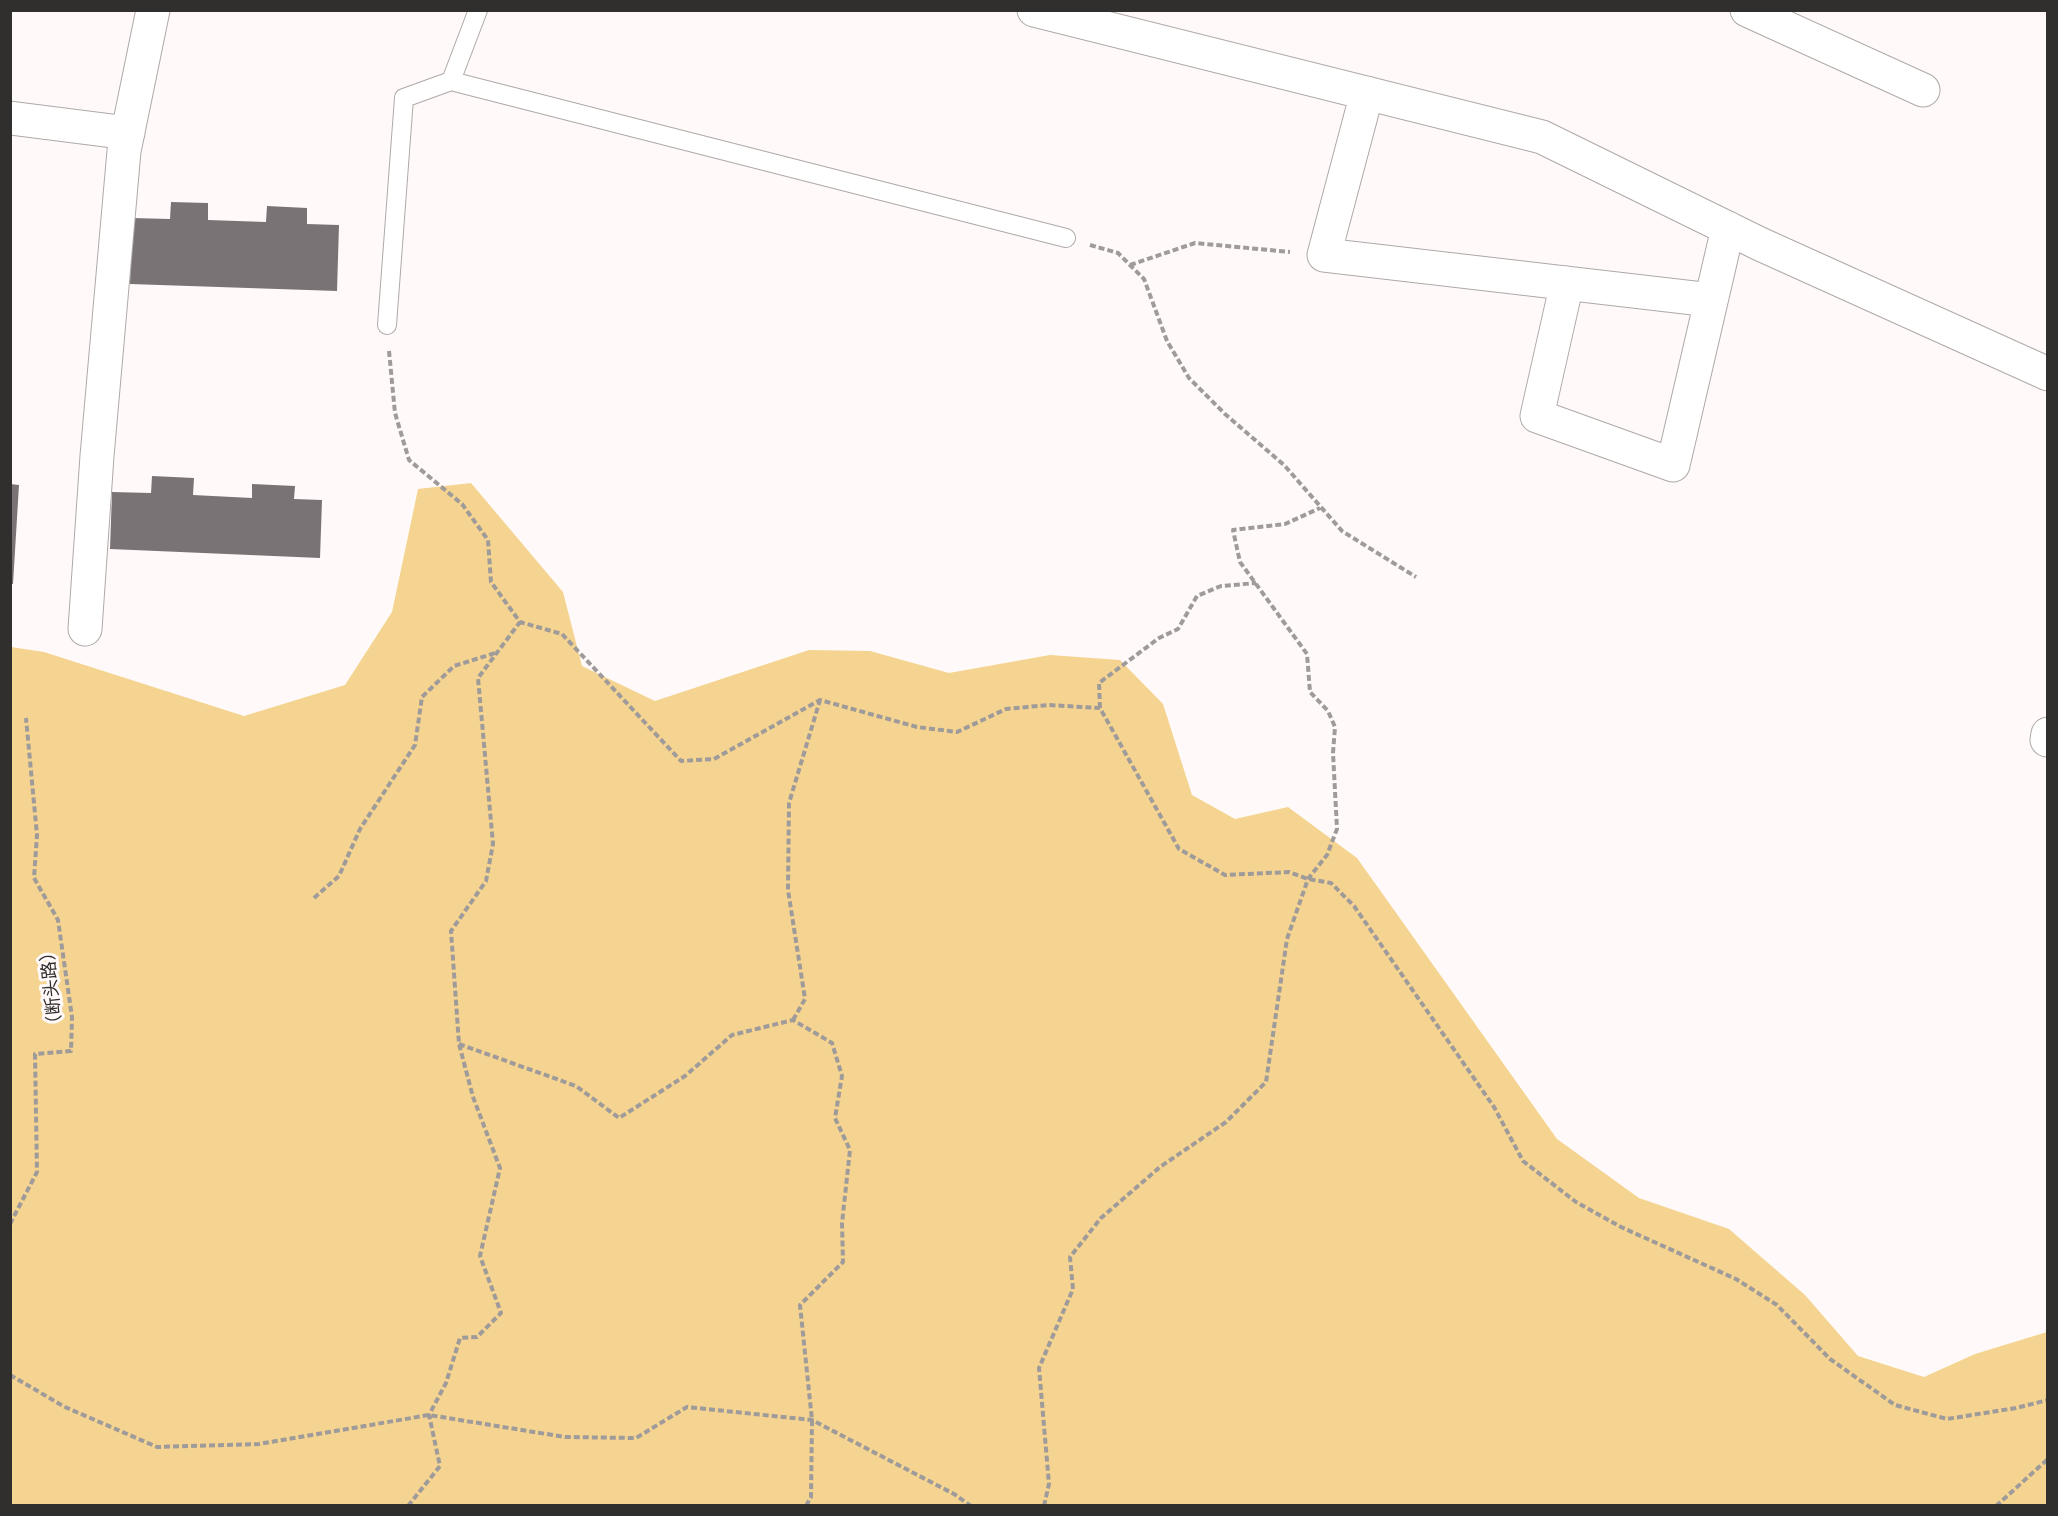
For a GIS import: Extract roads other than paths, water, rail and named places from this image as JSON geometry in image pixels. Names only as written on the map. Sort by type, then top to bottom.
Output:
[{"type":"street","points":[[85,629],[97,456],[128,133],[153,10]]},
{"type":"street","points":[[1034,10],[1542,136],[1728,228],[1968,340],[2048,374]]},
{"type":"street","points":[[1747,10],[1923,90]]},
{"type":"street","points":[[1367,93],[1324,255],[1711,300]]},
{"type":"street","points":[[10,118],[128,133]]},
{"type":"street","points":[[1567,283],[1537,416],[1673,465],[1728,228]]},
{"type":"lane","points":[[452,81],[478,10]]},
{"type":"lane","points":[[387,325],[404,98],[452,81],[1066,238]]}]
